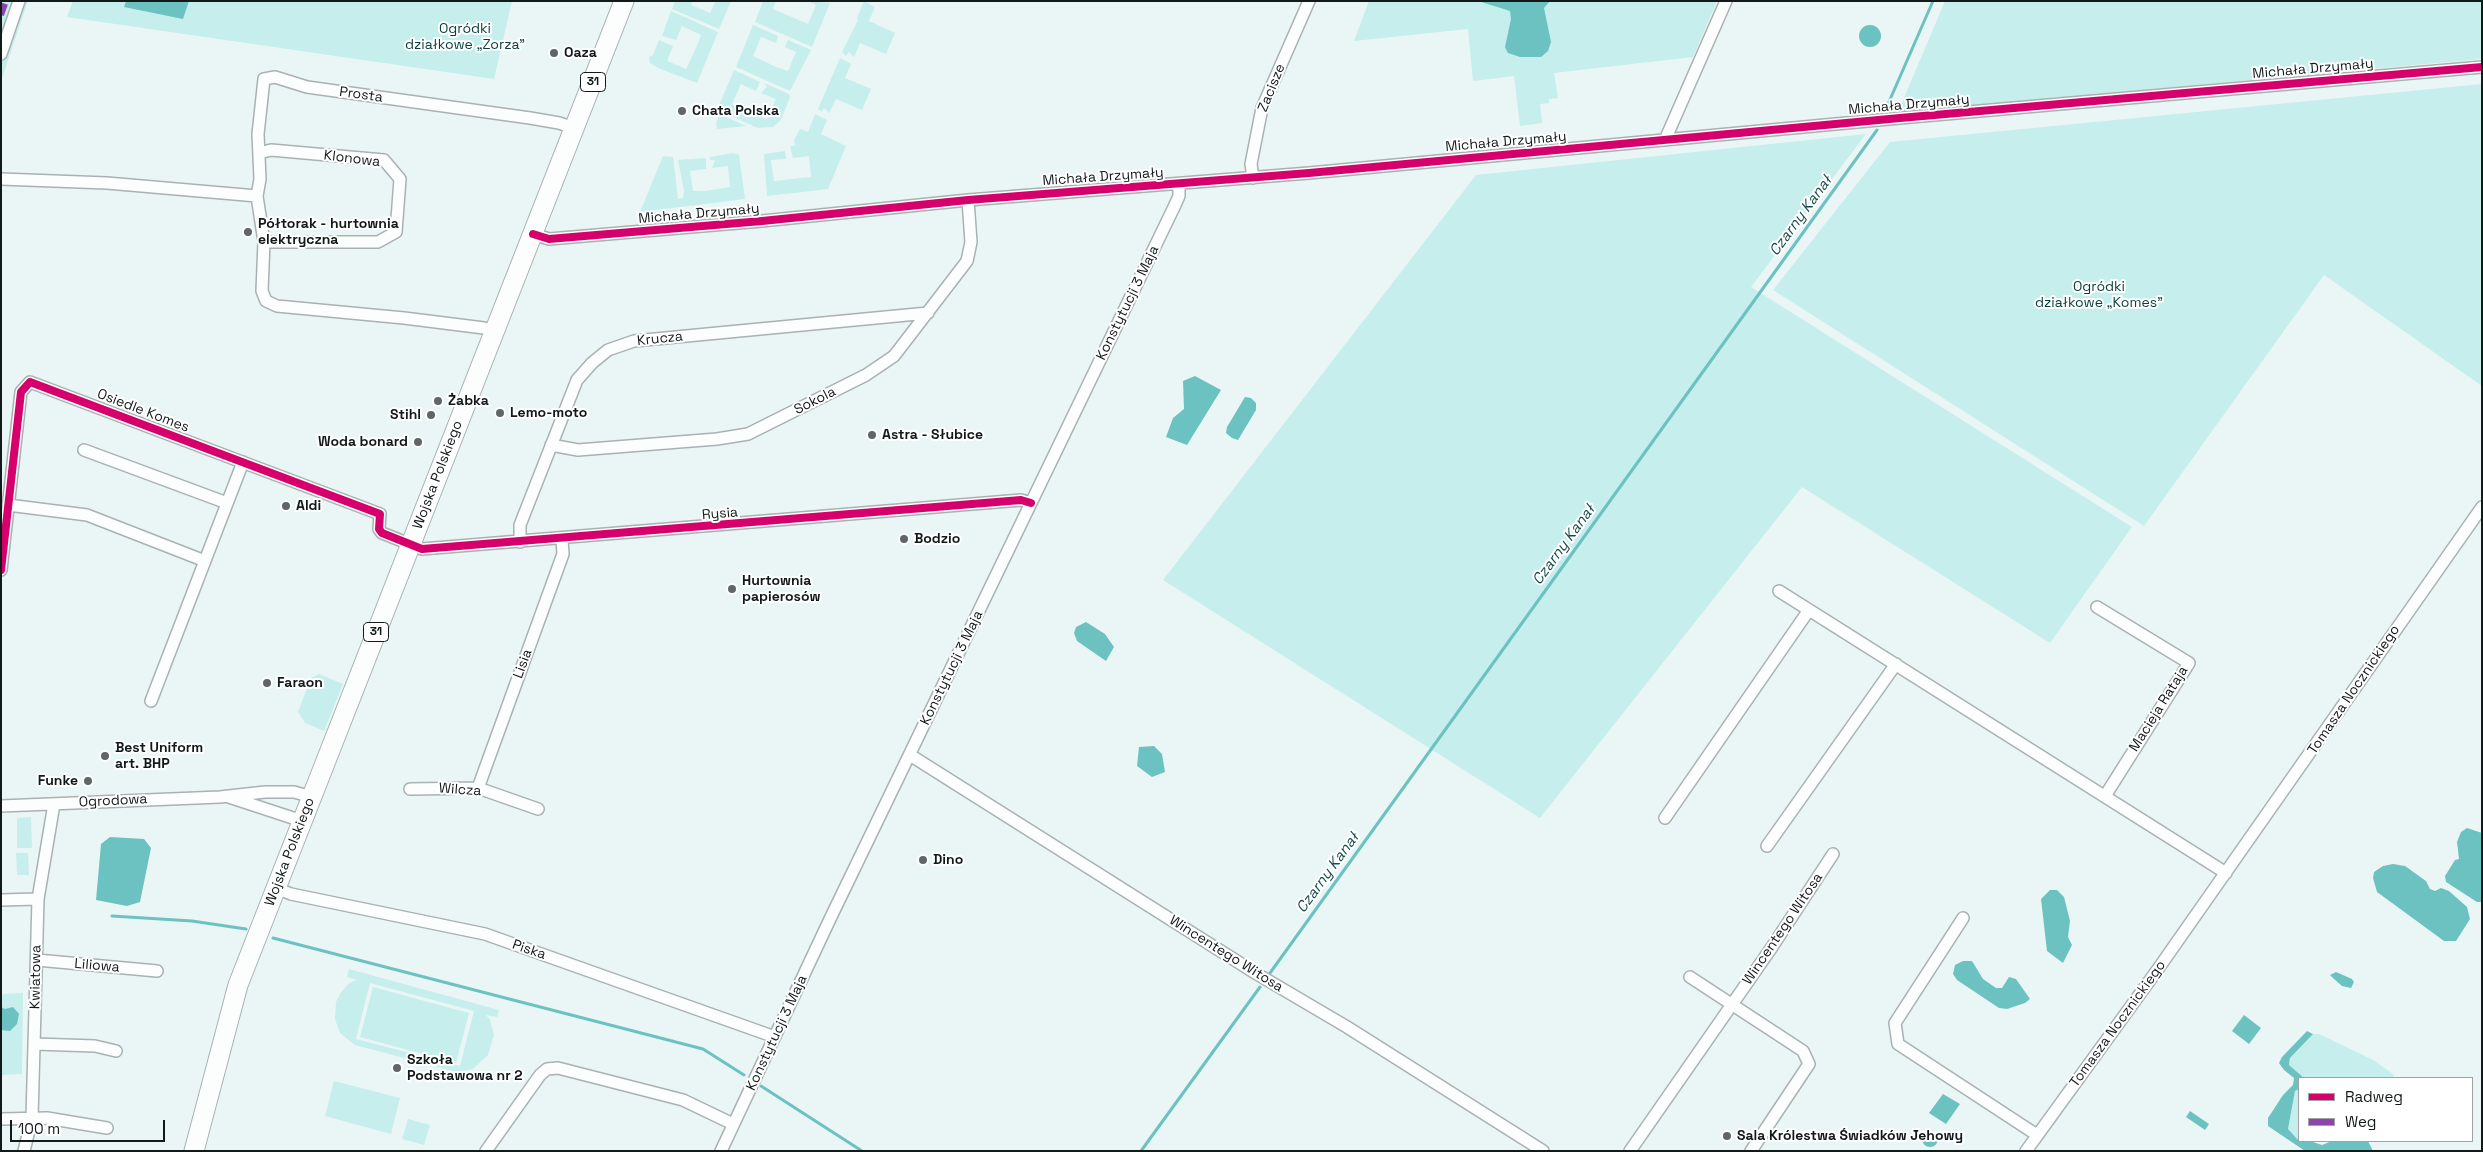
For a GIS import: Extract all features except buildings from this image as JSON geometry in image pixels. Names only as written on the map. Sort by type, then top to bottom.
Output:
[{"type":"main road","name":"Wojska Polskiego","points":[[194,1151],[238,985],[624,1]]},
{"type":"street","points":[[1,54],[19,1]]},
{"type":"street","name":"Zacisze","points":[[1253,178],[1251,164],[1262,108],[1308,1]]},
{"type":"street","points":[[1665,140],[1726,1]]},
{"type":"street","name":"Michała Drzymały","points":[[533,234],[549,239],[576,237],[968,200],[1253,178],[2482,67]]},
{"type":"street","name":"Prosta","points":[[257,196],[258,134],[264,79],[275,77],[307,87],[559,122],[574,128]]},
{"type":"street","name":"Klonowa","points":[[259,153],[271,150],[384,160],[400,179],[396,232],[378,242],[264,242]]},
{"type":"street","points":[[1,179],[107,183],[257,196],[264,242],[262,292],[266,301],[277,306],[412,319],[484,328],[494,332]]},
{"type":"street","name":"Konstytucji 3 Maja","points":[[721,1151],[1175,205],[1179,196],[1179,184]]},
{"type":"street","name":"Sokola","points":[[551,445],[578,450],[717,439],[748,434],[866,375],[894,356],[967,261],[971,242],[968,200]]},
{"type":"street","name":"Krucza","points":[[520,542],[520,525],[577,380],[592,363],[608,350],[634,341],[928,313]]},
{"type":"street","name":"Osiedle Komes","points":[[1,570],[21,392],[30,382],[380,514],[378,529],[382,533],[410,546]]},
{"type":"street","points":[[84,450],[227,503]]},
{"type":"street","points":[[151,702],[244,462]]},
{"type":"street","name":"Rysia","points":[[410,546],[422,549],[435,549],[1021,500],[1031,503]]},
{"type":"street","points":[[8,505],[87,515],[205,561]]},
{"type":"street","name":"Tomasza Nocznickiego","points":[[2026,1151],[2226,873],[2482,507]]},
{"type":"street","name":"Lisia","points":[[478,788],[563,554],[562,539]]},
{"type":"street","points":[[1779,591],[2226,873]]},
{"type":"street","name":"Macieja Rataja","points":[[2097,607],[2189,663],[2104,796]]},
{"type":"street","points":[[1665,818],[1809,610]]},
{"type":"street","points":[[1767,846],[1896,664]]},
{"type":"street","name":"Wincentego Witosa","points":[[910,755],[1257,974],[1347,1027],[1543,1151]]},
{"type":"street","name":"Wilcza","points":[[410,789],[478,788],[538,810]]},
{"type":"street","name":"Ogrodowa","points":[[1,806],[294,792],[312,797]]},
{"type":"street","name":"Ogrodowa","points":[[225,796],[302,821]]},
{"type":"street","name":"Kwiatowa","points":[[24,1151],[32,1118],[38,899],[54,804]]},
{"type":"street","name":"Wincentego Witosa","points":[[1630,1151],[1833,854]]},
{"type":"street","name":"Piska","points":[[276,888],[291,894],[485,934],[775,1037]]},
{"type":"street","points":[[1,900],[38,899]]},
{"type":"street","points":[[1963,918],[1895,1023],[1898,1044],[2037,1135]]},
{"type":"street","name":"Liliowa","points":[[36,960],[157,971]]},
{"type":"street","points":[[1690,977],[1803,1051],[1809,1064],[1751,1151]]},
{"type":"street","points":[[35,1044],[95,1046],[116,1051]]},
{"type":"street","points":[[486,1151],[519,1103],[547,1069],[558,1068],[683,1100],[733,1124]]},
{"type":"street","points":[[1,1119],[32,1118],[107,1128]]},
{"type":"green space","points":[[1,1],[28,1],[1,81]]},
{"type":"green space","name":"Ogródki działkowe „Zorza”","points":[[73,1],[126,1],[124,6],[183,18],[189,1],[512,1],[494,79],[67,17]]},
{"type":"green space","points":[[675,1],[692,1],[691,5],[710,13],[715,2],[731,1],[719,29],[672,9]]},
{"type":"green space","points":[[763,1],[776,1],[773,9],[808,24],[816,5],[808,1],[830,3],[812,47],[755,22]]},
{"type":"green space","points":[[864,1],[875,7],[869,21],[895,33],[886,54],[860,43],[854,57],[849,52],[846,56],[842,52],[858,20],[857,18]]},
{"type":"green space","points":[[1369,1],[1717,1],[1693,57],[1554,73],[1558,98],[1549,99],[1549,103],[1540,104],[1542,123],[1520,126],[1514,76],[1473,81],[1468,29],[1354,41]]},
{"type":"green space","points":[[1945,1],[2482,1],[2482,59],[1898,112]]},
{"type":"green space","points":[[671,11],[718,32],[697,83],[650,63],[649,57],[653,55],[659,40],[673,46],[667,61],[686,69],[697,46],[701,35],[682,26],[676,40],[662,36]]},
{"type":"green space","points":[[753,25],[778,36],[776,43],[761,37],[753,56],[776,67],[788,71],[796,52],[785,47],[788,40],[811,50],[790,91],[736,67]]},
{"type":"green space","points":[[840,58],[851,64],[845,78],[871,89],[862,110],[836,99],[829,113],[824,108],[822,112],[818,109]]},
{"type":"green space","points":[[734,70],[760,82],[756,91],[741,84],[732,104],[743,110],[767,119],[776,99],[761,93],[767,87],[764,83],[789,94],[790,97],[781,120],[773,127],[758,128],[717,110]]},
{"type":"green space","name":"Ogródki działkowe „Komes”","points":[[2482,84],[2482,386],[2324,275],[2144,526],[1773,290],[1890,142]]},
{"type":"green space","points":[[720,114],[746,126],[717,129],[716,123]]},
{"type":"green space","points":[[815,114],[827,120],[821,134],[846,146],[828,189],[767,196],[764,154],[785,151],[786,159],[771,160],[774,181],[811,177],[809,156],[793,158],[790,146],[795,146],[794,140],[800,129],[808,132]]},
{"type":"green space","points":[[1866,134],[1751,287],[2132,527],[2050,643],[1802,487],[1540,818],[1163,580],[1476,175]]},
{"type":"green space","points":[[733,153],[739,155],[745,199],[640,212],[663,156],[673,157],[678,199],[683,198],[684,191],[678,160],[706,158],[706,169],[690,171],[693,191],[705,191],[730,187],[728,166],[712,168],[715,160],[710,160],[710,157]]},
{"type":"green space","points":[[319,674],[343,684],[324,731],[305,723],[298,712],[311,678]]},
{"type":"green space","points":[[31,817],[32,848],[17,848],[17,818]]},
{"type":"green space","points":[[16,853],[28,853],[29,875],[17,875]]},
{"type":"green space","points":[[349,969],[499,1010],[497,1017],[486,1015],[490,1020],[494,1035],[488,1055],[473,1069],[457,1072],[355,1045],[340,1033],[335,1019],[336,1002],[340,994],[349,983],[357,980],[347,977]],"holes":[[[370,983],[474,1011],[460,1066],[356,1039]]]},
{"type":"green space","points":[[373,987],[469,1013],[456,1063],[360,1037]]},
{"type":"green space","points":[[23,993],[22,1074],[1,1075],[1,994]]},
{"type":"green space","points":[[2313,1034],[2319,1034],[2373,1060],[2393,1074],[2394,1077],[2303,1077],[2289,1065],[2290,1058]]},
{"type":"green space","points":[[334,1081],[400,1098],[391,1134],[325,1116]]},
{"type":"green space","points":[[2298,1090],[2298,1140],[2288,1129],[2295,1091]]},
{"type":"green space","points":[[408,1119],[430,1125],[424,1145],[402,1139]]},
{"type":"water","points":[[126,1],[189,1],[183,19],[124,7]]},
{"type":"water","points":[[1478,1],[1550,1],[1544,8],[1551,42],[1548,51],[1541,57],[1520,57],[1508,53],[1505,47],[1511,19],[1510,11]]},
{"type":"water","points":[[1870,25],[1878,28],[1881,36],[1878,44],[1870,47],[1862,44],[1859,36],[1862,28]]},
{"type":"water","points":[[1195,376],[1221,390],[1187,445],[1166,437],[1173,418],[1184,409],[1183,381]]},
{"type":"water","points":[[1245,397],[1251,398],[1256,403],[1256,410],[1238,440],[1226,433],[1227,427]]},
{"type":"water","points":[[1086,622],[1105,634],[1114,647],[1106,661],[1077,641],[1074,633],[1076,627]]},
{"type":"water","points":[[1154,746],[1162,754],[1165,772],[1152,777],[1137,766],[1139,747]]},
{"type":"water","points":[[2467,828],[2482,833],[2482,902],[2477,902],[2446,882],[2445,876],[2455,860],[2459,859],[2457,842],[2461,832]]},
{"type":"water","points":[[110,837],[144,839],[151,848],[140,902],[127,906],[96,900],[101,844]]},
{"type":"water","points":[[2393,864],[2405,866],[2426,881],[2430,889],[2435,891],[2441,888],[2449,891],[2467,907],[2470,919],[2456,941],[2444,941],[2377,892],[2373,878],[2374,872],[2383,866]]},
{"type":"water","points":[[2050,890],[2057,890],[2064,897],[2070,921],[2068,937],[2072,945],[2063,963],[2047,951],[2041,899]]},
{"type":"water","points":[[1963,961],[1972,961],[1983,979],[1996,988],[2002,988],[2009,977],[2016,979],[2030,999],[2025,1003],[2007,1009],[1999,1008],[1957,980],[1953,974],[1955,965]]},
{"type":"water","points":[[2336,972],[2352,979],[2354,982],[2351,988],[2342,986],[2330,975]]},
{"type":"water","points":[[1,1007],[5,1009],[13,1007],[19,1014],[17,1024],[10,1031],[1,1030]]},
{"type":"water","points":[[2244,1015],[2261,1028],[2249,1044],[2232,1031]]},
{"type":"water","points":[[2307,1031],[2313,1034],[2290,1058],[2289,1065],[2303,1077],[2298,1077],[2298,1090],[2295,1091],[2288,1129],[2298,1142],[2313,1142],[2322,1145],[2330,1142],[2368,1142],[2373,1151],[2305,1151],[2268,1126],[2268,1118],[2283,1095],[2293,1085],[2294,1078],[2279,1063],[2282,1057]]},
{"type":"water","points":[[1943,1094],[1960,1104],[1946,1124],[1929,1113]]},
{"type":"water","points":[[2190,1111],[2209,1124],[2205,1130],[2186,1117]]},
{"type":"water","points":[[1930,1131],[1936,1133],[1938,1139],[1936,1145],[1930,1147],[1924,1145],[1922,1139],[1924,1133]]},
{"type":"waterway","name":"Czarny Kanał","points":[[1885,111],[1933,1]]},
{"type":"waterway","name":"Czarny Kanał","points":[[1270,973],[1877,130]]},
{"type":"waterway","points":[[112,916],[192,921],[246,929]]},
{"type":"waterway","points":[[273,938],[703,1049],[744,1075]]},
{"type":"waterway","name":"Czarny Kanał","points":[[1141,1151],[1260,987]]},
{"type":"waterway","points":[[761,1086],[862,1151]]},
{"type":"marked path","points":[[1,15],[6,1]]},
{"type":"cycle path","points":[[533,234],[549,239],[762,221],[968,200],[1309,173],[1900,118],[2482,67]]},
{"type":"cycle path","points":[[1,570],[21,392],[30,382],[380,514],[379,529],[382,533],[422,549],[1021,500],[1031,503]]},
{"type":"place","name":"Oaza","points":[[554,53]]},
{"type":"place","name":"Chata Polska","points":[[682,111]]},
{"type":"place","name":"Półtorak - hurtownia elektryczna","points":[[248,232]]},
{"type":"place","name":"Żabka","points":[[438,401]]},
{"type":"place","name":"Lemo-moto","points":[[500,413]]},
{"type":"place","name":"Stihl","points":[[431,415]]},
{"type":"place","name":"Astra - Słubice","points":[[872,435]]},
{"type":"place","name":"Woda bonard","points":[[418,442]]},
{"type":"place","name":"Aldi","points":[[286,506]]},
{"type":"place","name":"Bodzio","points":[[904,539]]},
{"type":"place","name":"Hurtownia papierosów","points":[[732,589]]},
{"type":"place","name":"Faraon","points":[[267,683]]},
{"type":"place","name":"Best Uniform art. BHP","points":[[105,756]]},
{"type":"place","name":"Funke","points":[[88,781]]},
{"type":"place","name":"Dino","points":[[923,860]]},
{"type":"place","name":"Szkoła Podstawowa nr 2","points":[[397,1068]]},
{"type":"place","name":"Sala Królestwa Świadków Jehowy","points":[[1727,1136]]}]
